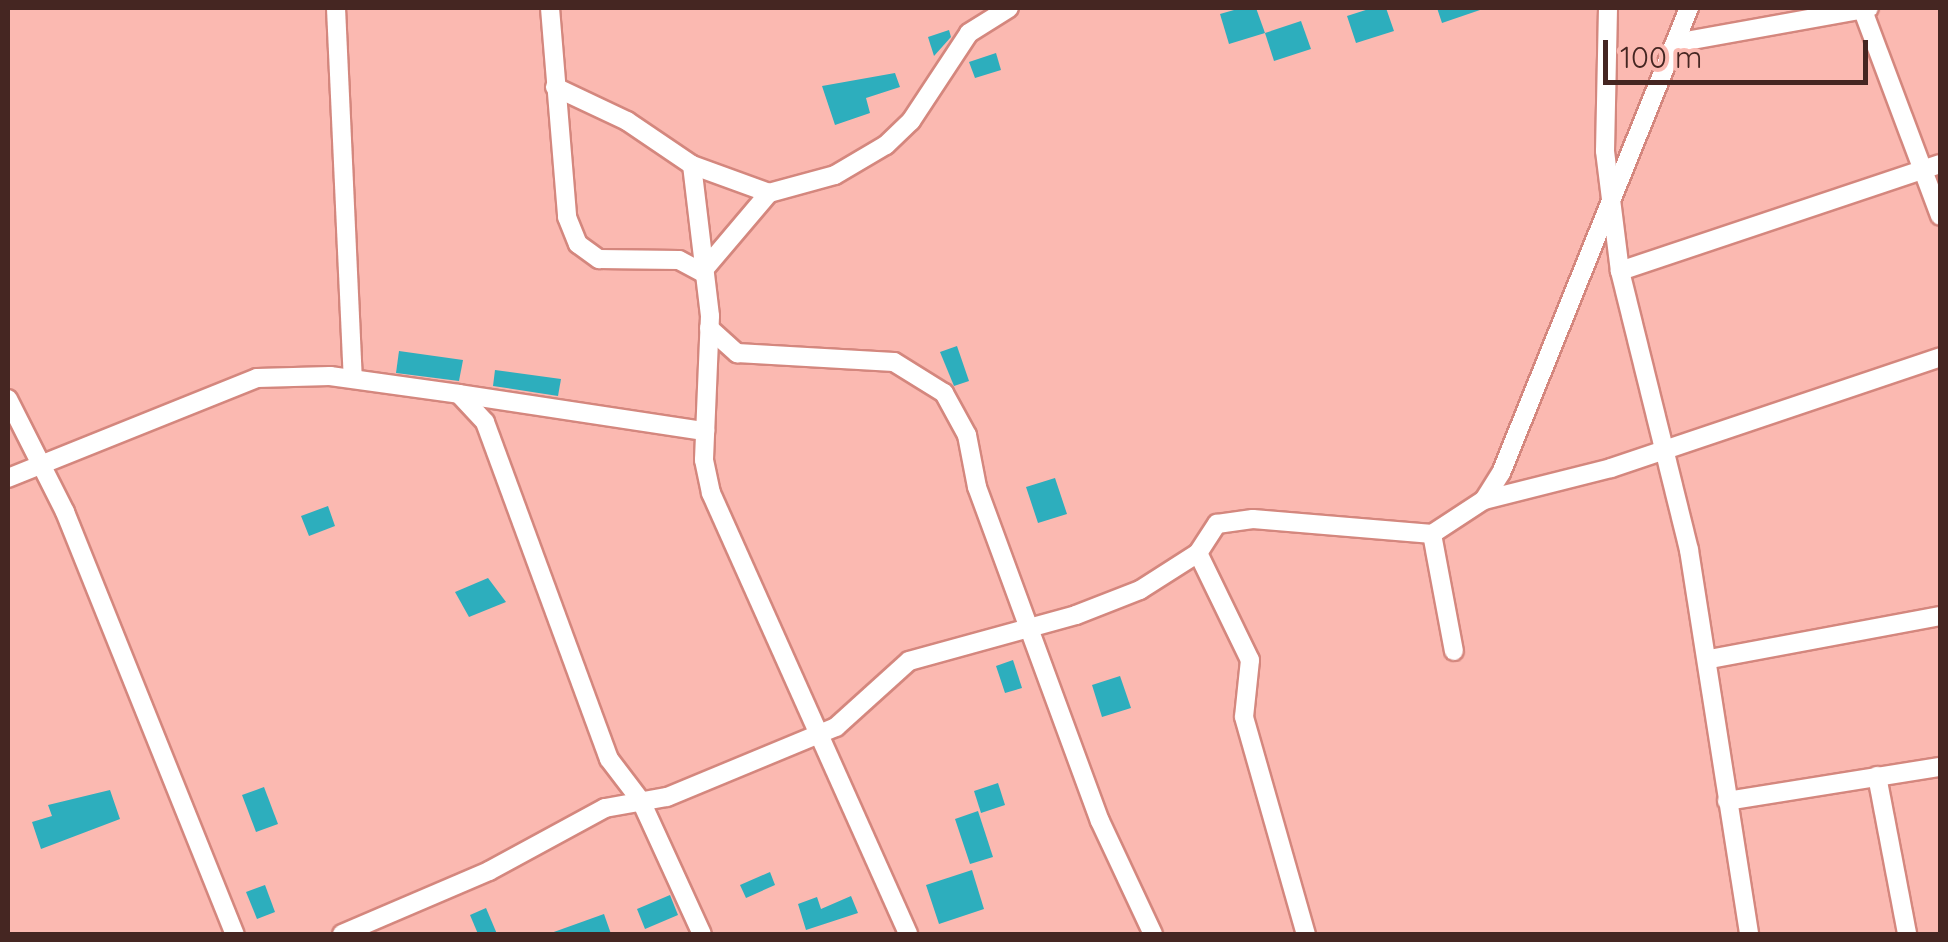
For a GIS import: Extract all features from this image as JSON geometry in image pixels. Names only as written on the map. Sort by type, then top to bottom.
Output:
[{"type":"street","points":[[336,8],[352,378]]},
{"type":"street","points":[[550,8],[567,217],[578,244],[599,259],[679,260],[702,272]]},
{"type":"street","points":[[702,272],[769,193],[835,174],[886,145],[910,121],[969,33],[1009,8]]},
{"type":"street","points":[[1608,8],[1609,193],[1620,271],[1667,448],[1710,658],[1727,801],[1749,934]]},
{"type":"street","points":[[1484,500],[1501,474],[1609,193],[1689,8]]},
{"type":"street","points":[[1675,43],[1865,8],[1932,167],[1940,216]]},
{"type":"street","points":[[555,87],[627,121],[692,165],[769,193]]},
{"type":"street","points":[[692,165],[702,222],[702,272],[709,328],[705,431],[710,493],[822,733],[908,934]]},
{"type":"street","points":[[1620,271],[1932,167]]},
{"type":"street","points":[[709,328],[737,353],[894,362],[944,393],[967,435],[977,487],[1100,821],[1153,934]]},
{"type":"street","points":[[708,374],[737,353]]},
{"type":"street","points":[[342,934],[490,871],[605,808],[667,796],[822,733],[909,661],[1030,627],[1140,590],[1198,552],[1217,524],[1230,520],[1432,534],[1484,500],[1667,448],[1940,358]]},
{"type":"street","points":[[8,478],[258,378],[352,378],[705,431]]},
{"type":"street","points":[[459,394],[485,422],[609,759],[640,801],[702,934]]},
{"type":"street","points":[[8,400],[65,512],[235,934]]},
{"type":"street","points":[[1432,534],[1454,651]]},
{"type":"street","points":[[1198,552],[1250,660],[1244,717],[1306,934]]},
{"type":"street","points":[[1710,658],[1940,616]]},
{"type":"street","points":[[1727,801],[1940,768]]},
{"type":"street","points":[[1876,776],[1906,934]]},
{"type":"building","points":[[1256,8],[1265,33],[1229,44],[1220,14]]},
{"type":"building","points":[[1386,8],[1394,31],[1356,43],[1347,16]]},
{"type":"building","points":[[1437,8],[1480,8],[1480,10],[1442,23]]},
{"type":"building","points":[[1301,21],[1311,49],[1274,61],[1265,33]]},
{"type":"building","points":[[949,30],[951,37],[934,56],[928,37]]},
{"type":"building","points":[[996,53],[1001,70],[975,78],[969,62]]},
{"type":"building","points":[[895,73],[900,87],[866,98],[870,113],[835,125],[822,86]]},
{"type":"building","points":[[957,346],[969,381],[954,386],[940,352]]},
{"type":"building","points":[[399,351],[463,360],[459,381],[396,373]]},
{"type":"building","points":[[495,370],[561,379],[558,396],[493,386]]},
{"type":"building","points":[[1055,478],[1067,514],[1038,523],[1026,487]]},
{"type":"building","points":[[328,506],[335,526],[309,536],[301,516]]},
{"type":"building","points":[[488,578],[506,602],[469,617],[455,592]]},
{"type":"building","points":[[1013,660],[1022,688],[1005,693],[996,666]]},
{"type":"building","points":[[1120,676],[1131,708],[1102,717],[1092,685]]},
{"type":"building","points":[[998,783],[1005,805],[981,813],[974,791]]},
{"type":"building","points":[[264,787],[278,824],[256,832],[242,795]]},
{"type":"building","points":[[110,790],[120,819],[41,849],[32,822],[52,816],[48,805]]},
{"type":"building","points":[[978,811],[993,857],[970,864],[955,819]]},
{"type":"building","points":[[972,870],[984,909],[939,924],[926,885]]},
{"type":"building","points":[[770,872],[775,885],[746,898],[740,885]]},
{"type":"building","points":[[265,885],[275,912],[257,919],[246,892]]},
{"type":"building","points":[[670,895],[678,915],[645,929],[637,909]]},
{"type":"building","points":[[851,896],[858,913],[806,930],[798,904],[817,897],[821,909]]},
{"type":"building","points":[[486,908],[497,934],[478,934],[470,915]]},
{"type":"building","points":[[604,914],[611,934],[551,934],[551,933]]}]
